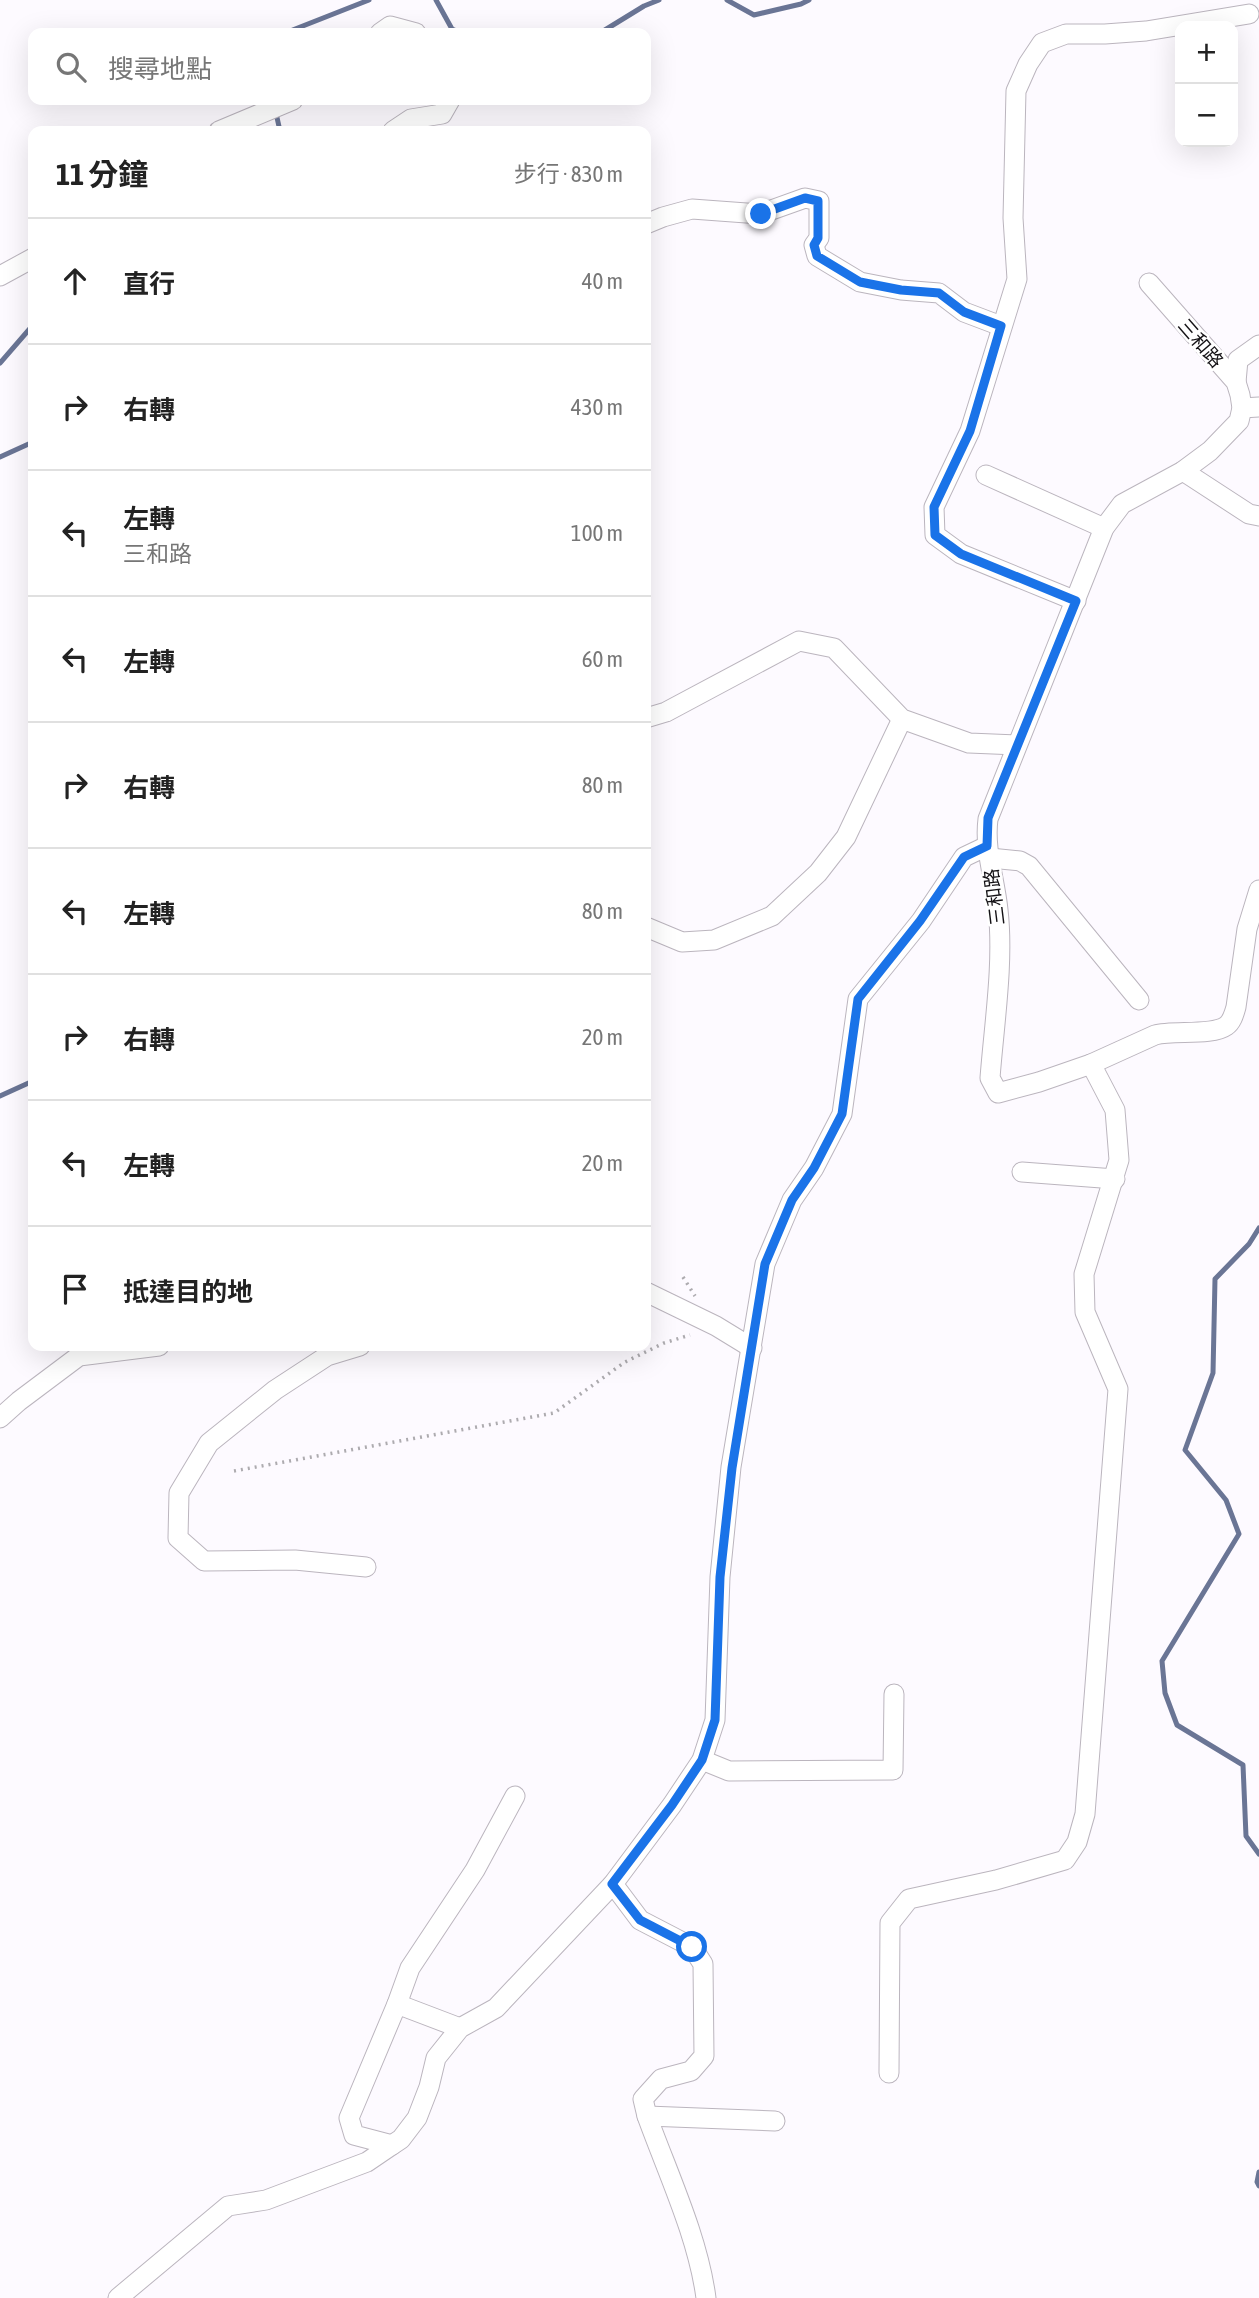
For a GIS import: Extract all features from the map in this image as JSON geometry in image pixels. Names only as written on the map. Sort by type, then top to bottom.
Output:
[{"type":"street","points":[[1076,601],[961,554],[935,535],[934,507],[970,431],[1017,279],[1013,218],[1016,91],[1028,64],[1042,43],[1066,34],[1146,31],[1249,14]]},
{"type":"street","points":[[231,126],[281,105]]},
{"type":"street","points":[[400,126],[411,118],[442,114],[447,105]]},
{"type":"street","points":[[651,222],[692,209],[761,214],[805,198],[818,201],[818,238],[814,245],[817,256],[860,282],[901,290],[939,293],[964,312],[1001,326]]},
{"type":"street","points":[[0,276],[28,261]]},
{"type":"street","name":"三和路","points":[[1149,283],[1236,382],[1240,395],[1250,407],[1210,451],[1182,471],[1122,504],[1104,528],[988,818],[988,852],[999,911],[998,977],[990,1078],[998,1093],[1091,1064],[1165,1032],[1227,1026],[1236,1007],[1247,929],[1259,890]]},
{"type":"street","points":[[1236,382],[1238,360],[1259,345]]},
{"type":"street","points":[[1182,471],[1249,513],[1259,516]]},
{"type":"street","points":[[986,475],[1104,528]]},
{"type":"street","points":[[651,716],[666,712],[799,641],[834,648],[902,719],[969,743],[1017,745]]},
{"type":"street","points":[[651,929],[682,942],[714,940],[772,916],[818,873],[846,837],[902,719]]},
{"type":"street","points":[[118,2298],[228,2206],[266,2200],[367,2162],[401,2139],[417,2118],[436,2058],[460,2028],[496,2008],[612,1884],[672,1805],[702,1760],[715,1720],[720,1577],[732,1468],[765,1264],[792,1200],[814,1168],[842,1114],[858,999],[920,921],[964,857],[988,852],[1029,866],[1139,1000]]},
{"type":"street","points":[[889,2073],[890,1923],[909,1899],[996,1880],[1065,1860],[1077,1842],[1085,1814],[1118,1390],[1085,1312],[1084,1274],[1119,1160],[1115,1110],[1091,1064]]},
{"type":"street","points":[[1022,1172],[1115,1179]]},
{"type":"street","points":[[651,1294],[716,1326],[752,1348]]},
{"type":"street","points":[[0,1418],[79,1356],[119,1351]]},
{"type":"street","points":[[344,1351],[327,1356],[275,1390],[209,1443],[180,1493],[178,1538],[204,1561],[295,1560],[366,1567]]},
{"type":"street","points":[[702,1760],[729,1772],[893,1770],[894,1694]]},
{"type":"street","points":[[392,2145],[354,2135],[349,2118],[410,1968],[475,1870],[515,1796]]},
{"type":"street","points":[[612,1884],[640,1920],[692,1947],[703,1964],[704,2056],[691,2071],[661,2079],[643,2099],[688,2229],[706,2298]]},
{"type":"street","points":[[397,2004],[460,2028]]},
{"type":"street","points":[[647,2116],[775,2122]]},
{"type":"path","points":[[682,1277],[696,1297]]},
{"type":"path","points":[[651,1349],[716,1326]]},
{"type":"path","points":[[234,1471],[554,1413],[625,1362],[648,1351]]},
{"type":"waterway","points":[[298,28],[369,0]]},
{"type":"waterway","points":[[436,0],[451,28]]},
{"type":"waterway","points":[[608,28],[659,0]]},
{"type":"waterway","points":[[727,0],[754,15],[809,0]]},
{"type":"waterway","points":[[276,113],[279,126]]},
{"type":"waterway","points":[[0,363],[28,331]]},
{"type":"waterway","points":[[0,457],[28,444]]},
{"type":"waterway","points":[[0,1096],[28,1083]]},
{"type":"waterway","points":[[1259,1228],[1249,1244],[1215,1279],[1213,1373],[1185,1450],[1226,1500],[1239,1534],[1162,1661],[1165,1693],[1177,1725],[1243,1765],[1246,1836],[1259,1854]]},
{"type":"waterway","points":[[1259,2172],[1259,2186]]},
{"type":"route","points":[[692,1947],[640,1920],[612,1884],[672,1805],[702,1760],[715,1720],[720,1577],[732,1468],[765,1264],[792,1200],[814,1168],[842,1114],[858,999],[920,921],[964,857],[987,846],[988,818],[1076,601],[961,554],[935,535],[934,507],[970,431],[1001,326],[964,312],[939,293],[901,290],[860,282],[817,256],[814,245],[818,238],[818,201],[805,198],[761,214]]}]
